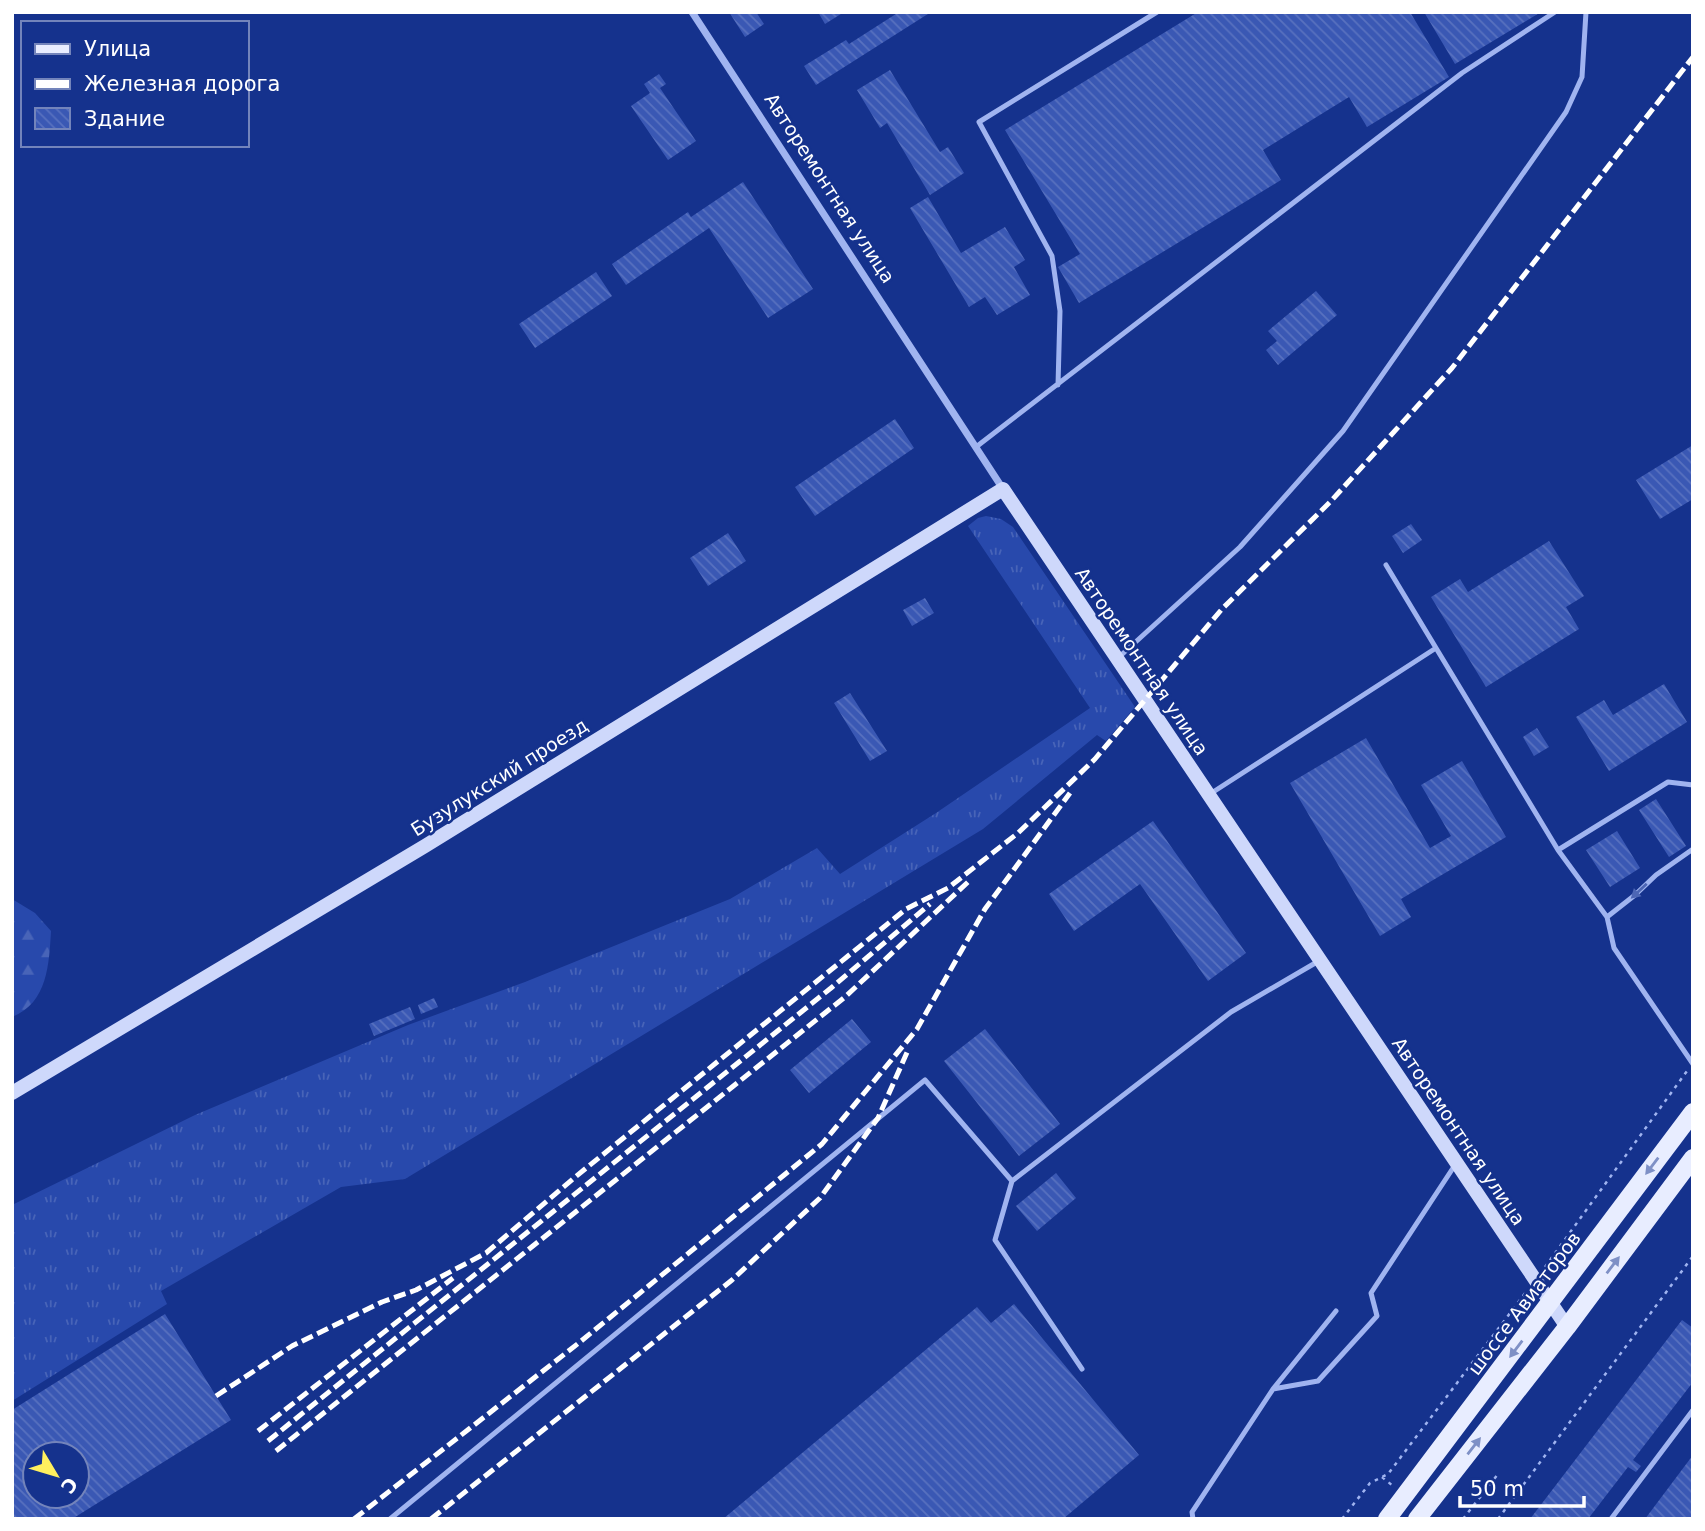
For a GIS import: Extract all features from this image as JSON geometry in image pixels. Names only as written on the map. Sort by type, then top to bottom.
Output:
[{"type":"main road","name":"Авторемонтная улица","points":[[1003,489],[1567,1327]]},
{"type":"main road","name":"Бузулукский проезд","points":[[12,1093],[425,846],[1003,489]]},
{"type":"main road","name":"шоссе Авиаторов","points":[[1387,1519],[1693,1112]]},
{"type":"main road","points":[[1417,1519],[1567,1327],[1693,1158]]},
{"type":"street","name":"Авторемонтная улица","points":[[692,12],[1003,489]]},
{"type":"lane","points":[[1058,385],[1060,311],[1052,256],[979,122],[1157,12]]},
{"type":"lane","points":[[976,447],[1462,73],[1555,12]]},
{"type":"lane","points":[[1117,658],[1240,547],[1343,431],[1566,113],[1581,76],[1586,12]]},
{"type":"lane","points":[[1386,565],[1558,850],[1607,917],[1614,948],[1693,1064]]},
{"type":"lane","points":[[1209,795],[1436,648]]},
{"type":"lane","points":[[1558,850],[1668,782],[1693,785]]},
{"type":"lane","points":[[1607,917],[1656,875],[1693,849]]},
{"type":"lane","points":[[1082,1369],[995,1240],[1012,1181],[1231,1012],[1320,960]]},
{"type":"lane","points":[[390,1519],[925,1080],[1012,1181]]},
{"type":"lane","points":[[1273,1389],[1318,1381],[1377,1316],[1371,1293],[1457,1163]]},
{"type":"lane","points":[[1193,1519],[1192,1512],[1273,1389],[1336,1311]]},
{"type":"lane","points":[[1611,1519],[1693,1410]]},
{"type":"path","points":[[1342,1519],[1370,1483],[1388,1474],[1693,1064]]},
{"type":"path","points":[[1498,1519],[1693,1256]]},
{"type":"path","points":[[1463,1519],[1498,1474]]},
{"type":"green space","points":[[986,516],[1001,519],[1013,527],[1135,707],[1106,741],[1097,735],[983,829],[405,1179],[341,1187],[161,1291],[167,1304],[12,1401],[12,1205],[195,1115],[408,1025],[525,982],[730,899],[817,848],[840,874],[936,813],[1090,708],[968,526],[978,518]]},
{"type":"green space","points":[[12,899],[35,913],[51,931],[47,969],[40,992],[24,1011],[12,1017]]},
{"type":"building","points":[[729,12],[756,12],[764,24],[745,37]]},
{"type":"building","points":[[818,12],[844,12],[825,24]]},
{"type":"building","points":[[899,12],[931,12],[816,85],[804,66],[846,40],[849,44]]},
{"type":"building","points":[[1198,12],[1410,12],[1449,77],[1367,127],[1349,97],[1263,150],[1281,180],[1079,303],[1058,267],[1080,254],[1005,130]]},
{"type":"building","points":[[1424,12],[1541,12],[1455,64]]},
{"type":"building","points":[[890,70],[940,152],[948,147],[964,173],[930,195],[887,123],[880,128],[857,90]]},
{"type":"building","points":[[659,74],[666,84],[660,88],[696,141],[668,160],[631,106],[650,93],[644,84]]},
{"type":"building","points":[[743,182],[813,289],[768,318],[709,228],[626,285],[612,264],[688,212],[691,217]]},
{"type":"building","points":[[928,197],[961,253],[1005,227],[1025,260],[1014,267],[1030,295],[997,315],[985,297],[969,307],[910,208]]},
{"type":"building","points":[[596,272],[612,296],[535,348],[519,324]]},
{"type":"building","points":[[1316,291],[1337,315],[1278,365],[1266,350],[1277,341],[1268,331]]},
{"type":"building","points":[[895,419],[914,448],[815,516],[795,487]]},
{"type":"building","points":[[1693,445],[1693,499],[1660,519],[1636,480]]},
{"type":"building","points":[[1411,524],[1422,540],[1403,553],[1392,536]]},
{"type":"building","points":[[728,533],[746,561],[708,586],[690,558]]},
{"type":"building","points":[[1549,541],[1584,596],[1566,607],[1579,629],[1486,687],[1431,597],[1460,579],[1468,592]]},
{"type":"building","points":[[925,598],[934,613],[912,626],[903,610]]},
{"type":"building","points":[[1664,684],[1687,722],[1609,771],[1576,717],[1604,700],[1613,715]]},
{"type":"building","points":[[850,693],[887,751],[870,761],[834,703]]},
{"type":"building","points":[[1537,728],[1549,747],[1534,756],[1523,737]]},
{"type":"building","points":[[1366,738],[1430,848],[1451,836],[1421,785],[1462,761],[1506,837],[1401,899],[1411,917],[1380,936],[1290,783]]},
{"type":"building","points":[[1656,799],[1686,846],[1669,857],[1639,810]]},
{"type":"building","points":[[1153,821],[1246,953],[1208,981],[1140,884],[1074,931],[1049,894]]},
{"type":"building","points":[[1617,831],[1640,868],[1610,887],[1586,850]]},
{"type":"building","points":[[434,998],[438,1007],[421,1014],[418,1005]]},
{"type":"building","points":[[410,1007],[415,1019],[374,1036],[369,1024]]},
{"type":"building","points":[[852,1019],[871,1042],[809,1093],[790,1070]]},
{"type":"building","points":[[985,1029],[1060,1124],[1019,1156],[944,1061]]},
{"type":"building","points":[[1056,1173],[1076,1198],[1037,1231],[1016,1206]]},
{"type":"building","points":[[1014,1304],[1139,1455],[1063,1519],[723,1519],[977,1307],[991,1323]]},
{"type":"building","points":[[165,1314],[231,1420],[91,1507],[91,1440],[21,1440],[21,1510],[86,1510],[72,1519],[12,1519],[12,1410]]},
{"type":"building","points":[[1682,1320],[1693,1328],[1693,1382],[1633,1460],[1641,1466],[1636,1472],[1628,1467],[1588,1519],[1530,1519]]},
{"type":"building","points":[[1693,1455],[1693,1519],[1645,1519]]},
{"type":"railway","points":[[216,1396],[292,1346],[382,1302],[416,1290],[486,1253],[574,1178],[906,909],[948,888],[1018,833],[1095,759],[1222,609],[1331,501],[1452,368],[1693,57]]},
{"type":"railway","points":[[354,1519],[580,1342],[822,1144],[917,1029],[985,909],[1070,793]]},
{"type":"railway","points":[[276,1451],[845,997],[968,882]]},
{"type":"railway","points":[[268,1441],[831,988],[930,904]]},
{"type":"railway","points":[[431,1519],[732,1280],[820,1198],[878,1118],[909,1048]]},
{"type":"railway","points":[[258,1431],[453,1278]]}]
